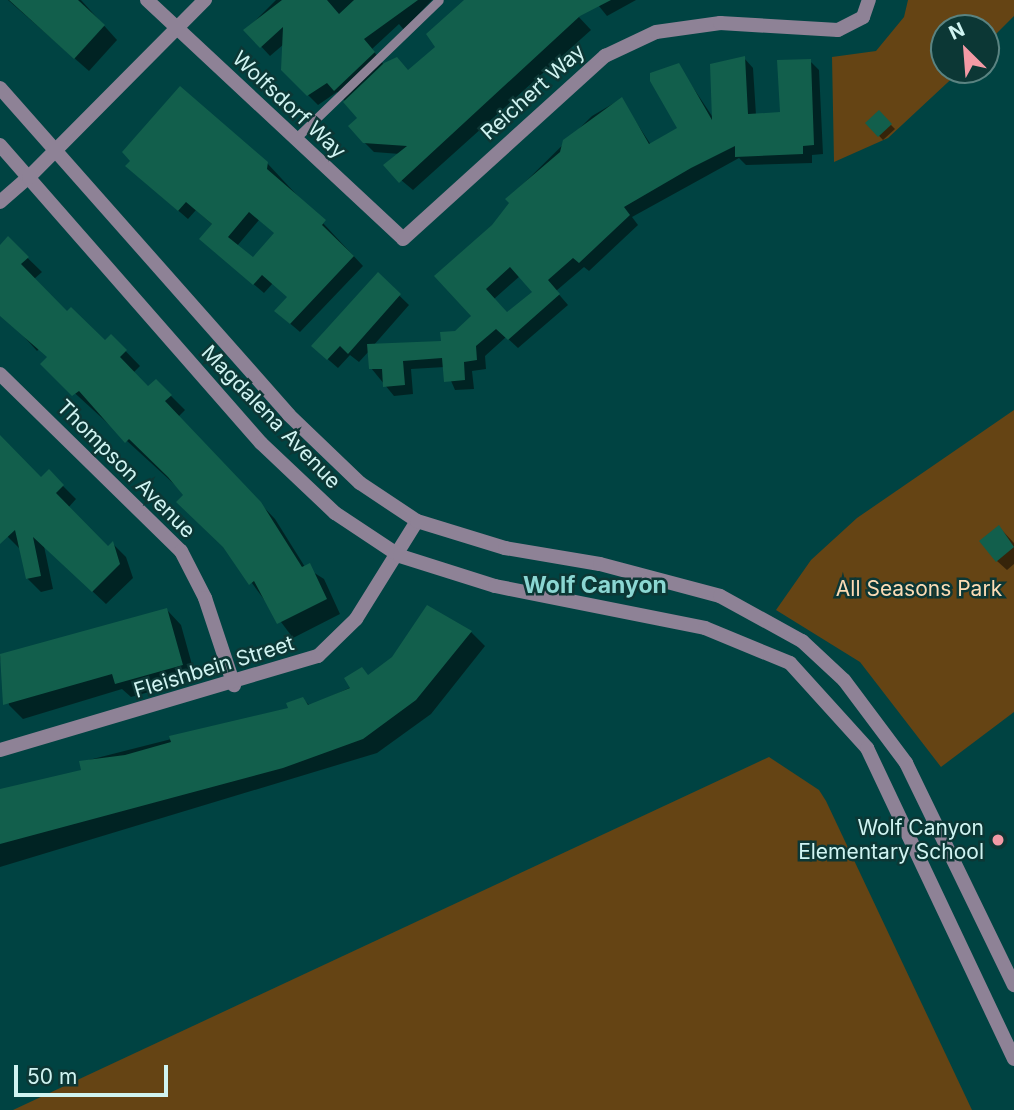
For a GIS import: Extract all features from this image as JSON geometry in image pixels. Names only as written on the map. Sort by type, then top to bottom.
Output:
[{"type":"street","name":"Wolfsdorf Way","points":[[147,0],[297,136],[360,204],[403,239]]},
{"type":"street","points":[[0,202],[59,150],[175,27],[205,0]]},
{"type":"street","name":"Reichert Way","points":[[403,239],[605,56],[656,32],[720,23],[838,30],[863,17],[869,0]]},
{"type":"street","name":"Magdalena Avenue","points":[[0,88],[59,150],[289,415],[360,483],[417,521],[505,548],[600,564],[720,596],[802,641],[844,680],[906,763],[1014,985]]},
{"type":"street","name":"Magdalena Avenue","points":[[0,145],[261,443],[335,513],[400,556],[495,586],[705,628],[790,663],[867,748],[1014,1059]]},
{"type":"street","name":"Thompson Avenue","points":[[0,374],[181,551],[205,598],[234,685]]},
{"type":"street","name":"Fleishbein Street","points":[[0,750],[234,685],[318,656],[356,619],[400,556],[417,521]]},
{"type":"lane","points":[[297,136],[439,0]]},
{"type":"green space","points":[[908,0],[1014,0],[1014,16],[1000,30],[1000,14],[930,14],[930,84],[946,84],[888,138],[834,162],[832,57],[876,51],[904,17]]},
{"type":"green space","name":"All Seasons Park","points":[[1014,410],[1014,712],[941,767],[860,662],[776,610],[811,560],[857,518]]},
{"type":"green space","points":[[769,757],[819,790],[826,801],[972,1110],[13,1110]]},
{"type":"building","points":[[9,0],[78,0],[105,25],[74,59]]},
{"type":"building","points":[[282,0],[327,0],[339,14],[354,0],[418,0],[364,39],[375,52],[334,91],[327,83],[307,96],[281,70],[283,27],[260,48],[243,30]]},
{"type":"building","points":[[464,0],[611,0],[580,16],[399,183],[383,165],[407,146],[363,143],[348,126],[357,118],[343,102],[384,63],[397,57],[408,70],[435,47],[426,34]]},
{"type":"building","points":[[745,56],[748,114],[780,112],[777,60],[811,59],[814,145],[803,146],[803,154],[735,157],[735,146],[691,168],[624,207],[630,215],[579,263],[573,258],[548,280],[560,294],[508,340],[496,329],[476,346],[477,360],[464,362],[465,380],[444,382],[442,358],[403,361],[405,385],[383,387],[382,369],[369,369],[367,344],[441,341],[440,332],[455,331],[471,316],[434,276],[492,225],[509,203],[505,199],[560,152],[563,140],[622,97],[649,144],[677,128],[650,81],[650,73],[679,63],[712,120],[710,64]],"holes":[[[510,267],[532,292],[507,312],[486,289]]]},
{"type":"building","points":[[180,86],[268,162],[267,169],[326,220],[322,225],[354,256],[290,324],[274,311],[287,297],[262,275],[253,285],[199,239],[212,224],[186,202],[178,211],[125,166],[130,161],[122,152]],"holes":[[[249,212],[274,233],[253,257],[228,237]]]},
{"type":"building","points":[[879,110],[892,124],[878,137],[865,123]]},
{"type":"building","points":[[8,236],[29,257],[21,264],[67,311],[71,307],[105,340],[111,334],[127,350],[120,357],[148,386],[156,379],[172,395],[165,401],[261,502],[302,567],[310,563],[327,599],[277,624],[254,581],[249,585],[223,547],[176,502],[183,495],[168,477],[129,439],[125,443],[79,391],[72,396],[40,364],[47,357],[0,316],[0,245]]},
{"type":"building","points":[[378,272],[401,294],[348,354],[340,346],[327,360],[311,346]]},
{"type":"building","points":[[0,435],[41,477],[49,469],[64,485],[56,493],[108,546],[113,541],[120,564],[92,592],[33,537],[41,576],[26,579],[15,530],[0,544]]},
{"type":"building","points":[[999,525],[1014,547],[996,562],[979,541]]},
{"type":"building","points":[[427,605],[472,631],[416,700],[363,739],[283,768],[0,844],[0,789],[81,770],[79,761],[125,755],[171,742],[169,736],[288,708],[286,703],[303,697],[308,705],[350,688],[344,678],[362,667],[368,675],[392,657]]},
{"type":"building","points":[[167,608],[183,665],[115,684],[112,674],[3,705],[0,654]]},
{"type":"place","name":"Wolf Canyon Elementary School","points":[[998,840]]},
{"type":"district","name":"Wolf Canyon","points":[[595,585]]}]
